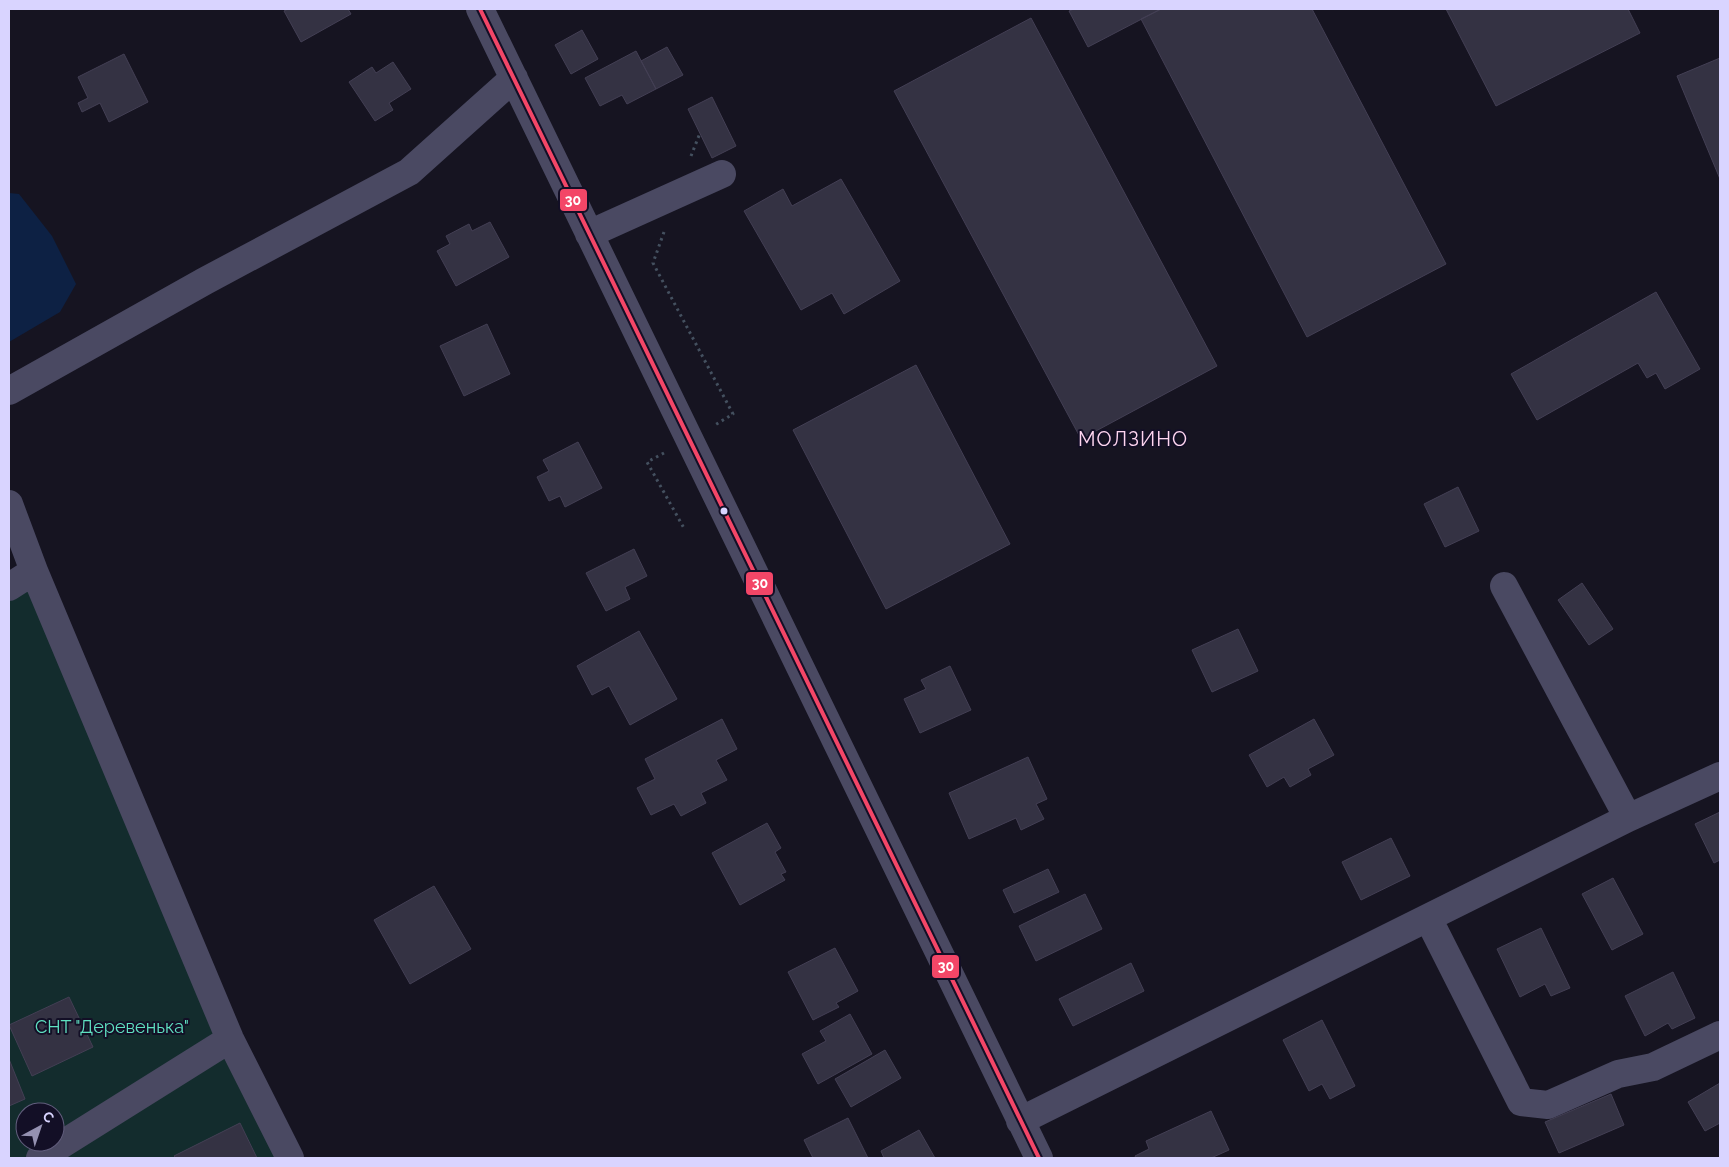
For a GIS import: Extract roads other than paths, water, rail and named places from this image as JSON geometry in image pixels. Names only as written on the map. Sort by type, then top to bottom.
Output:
[{"type":"street","points":[[480,9],[1020,1121],[1030,1155]]},
{"type":"street","points":[[9,391],[205,281],[409,172],[514,78]]},
{"type":"street","points":[[589,234],[722,174]]},
{"type":"street","points":[[9,504],[34,572],[230,1040],[290,1158]]},
{"type":"street","points":[[9,587],[34,572]]},
{"type":"street","points":[[1504,586],[1628,818]]},
{"type":"street","points":[[1020,1121],[1628,818],[1720,776]]},
{"type":"street","points":[[1428,918],[1520,1102],[1548,1105],[1618,1074],[1653,1067],[1720,1035]]},
{"type":"street","points":[[40,1158],[230,1040]]},
{"type":"water","points":[[9,193],[19,194],[52,236],[76,284],[60,312],[9,342]]},
{"type":"district","name":"МОЛЗИНО","points":[[1133,439]]},
{"type":"park label","name":"СНТ \"Деревенька\"","points":[[112,1026]]}]
